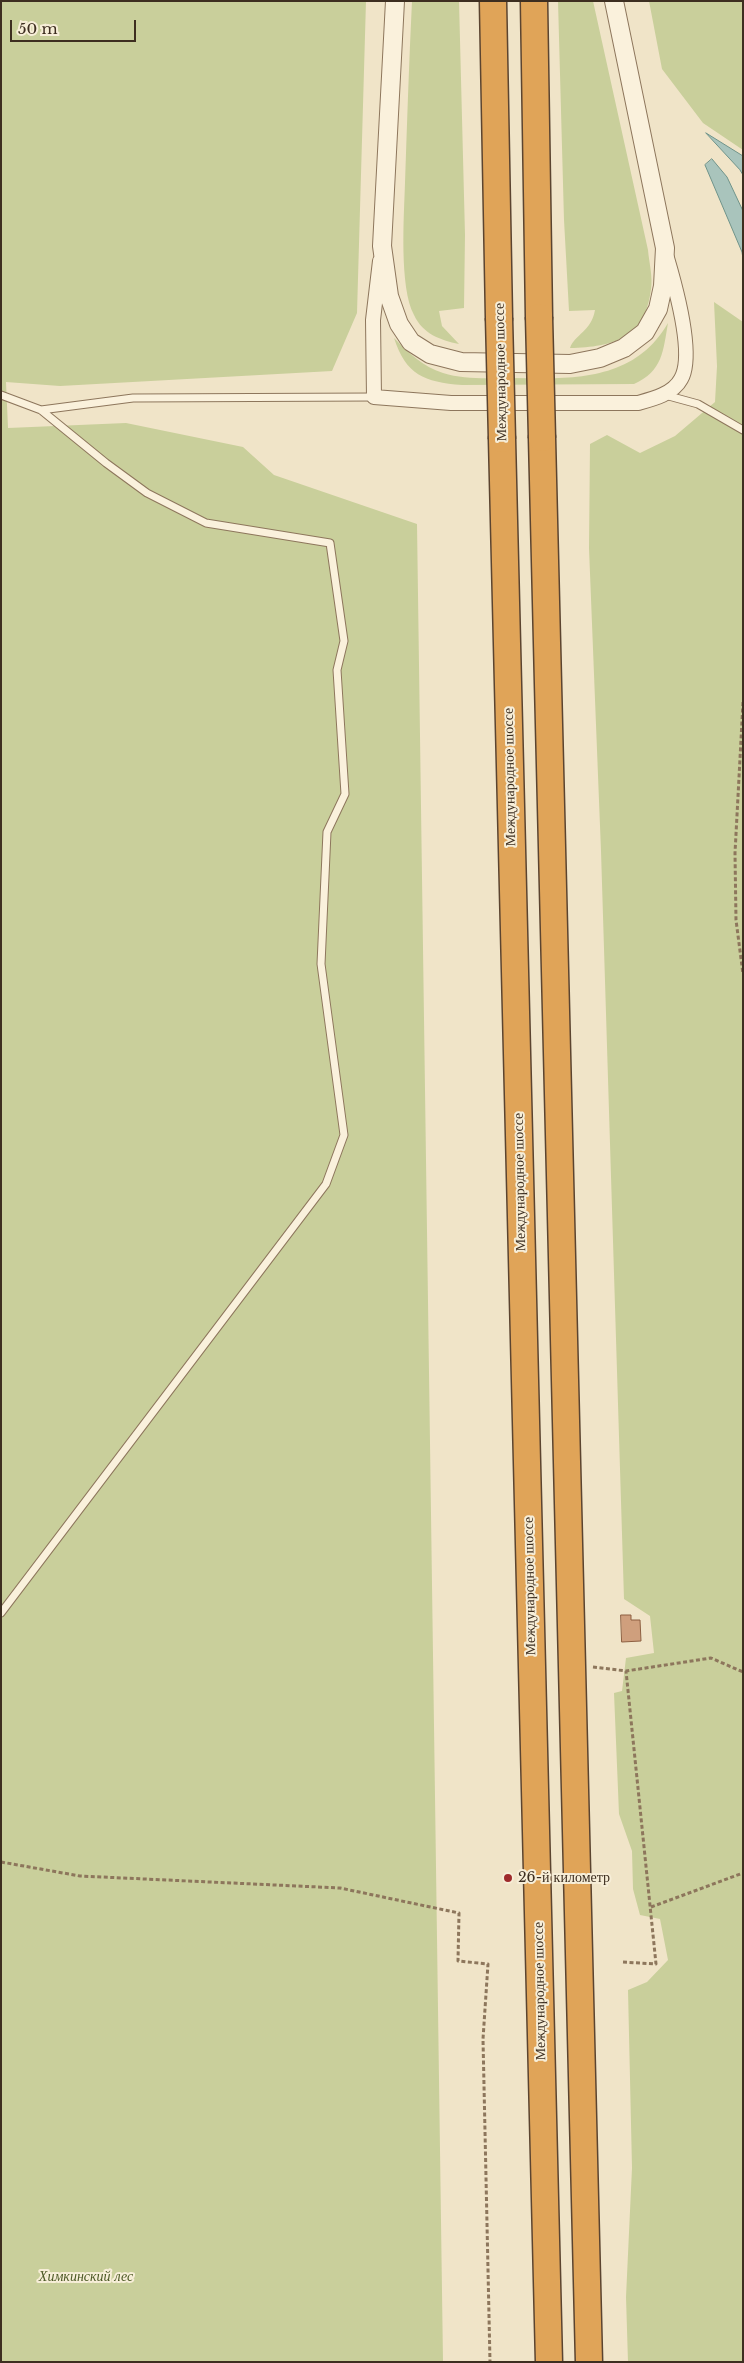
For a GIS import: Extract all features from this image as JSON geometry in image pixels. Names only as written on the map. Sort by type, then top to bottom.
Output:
[{"type":"highway","name":"Международное шоссе","points":[[493,1],[499,318],[549,2362]]},
{"type":"highway","points":[[534,1],[539,317],[589,2362]]},
{"type":"street","points":[[395,1],[382,246],[373,320],[374,398],[451,403],[638,403],[664,395],[681,380],[687,358],[679,299],[665,248],[614,1]]},
{"type":"street","points":[[382,246],[389,296],[399,324],[411,342],[430,354],[461,362],[570,364],[600,358],[624,348],[645,332],[658,309],[663,286],[665,248]]},
{"type":"lane","points":[[1,395],[42,410],[106,463],[147,493],[206,522],[330,543],[344,640],[338,670],[345,794],[327,832],[321,964],[344,1135],[326,1184],[1,1613]]},
{"type":"lane","points":[[664,395],[698,404],[743,430]]},
{"type":"lane","points":[[42,410],[133,398],[374,398]]},
{"type":"path","points":[[743,702],[735,853],[736,920],[743,974]]},
{"type":"path","points":[[572,1665],[626,1671],[711,1658],[743,1672]]},
{"type":"path","points":[[623,1962],[656,1964],[626,1671]]},
{"type":"path","points":[[1,1862],[80,1876],[340,1888],[459,1913],[458,1961],[488,1964],[483,2039],[490,2362]]},
{"type":"path","points":[[650,1907],[743,1873]]},
{"type":"green space","name":"Химкинский лес","points":[[1,1],[366,1],[357,313],[332,371],[60,386],[6,382],[8,428],[126,423],[243,447],[274,475],[417,524],[443,2362],[1,2362]]},
{"type":"green space","points":[[412,1],[459,1],[465,235],[464,308],[439,311],[442,326],[459,344],[439,338],[422,327],[409,303],[406,287],[403,232]]},
{"type":"green space","points":[[558,1],[593,1],[648,250],[651,275],[648,306],[642,319],[634,329],[613,342],[570,348],[575,339],[587,328],[595,310],[569,311],[564,220]]},
{"type":"green space","points":[[649,1],[743,1],[743,150],[703,123],[662,69]]},
{"type":"green space","points":[[714,302],[743,322],[743,2362],[628,2362],[626,2297],[632,2168],[628,1990],[647,1982],[668,1960],[660,1919],[640,1915],[633,1889],[632,1851],[619,1814],[614,1693],[622,1691],[626,1658],[654,1653],[650,1616],[624,1599],[601,851],[589,548],[590,444],[607,435],[640,453],[675,436],[715,402],[717,366]]},
{"type":"green space","points":[[668,323],[660,359],[651,373],[634,384],[462,385],[437,382],[418,374],[404,361],[394,338],[422,363],[436,370],[460,377],[578,377],[619,367],[638,357],[654,342]]},
{"type":"water","points":[[706,133],[743,156],[743,175],[740,170]]},
{"type":"water","points":[[712,159],[727,177],[743,211],[743,259],[742,252],[705,165]]},
{"type":"building","points":[[621,1615],[631,1615],[631,1620],[640,1620],[641,1641],[622,1642]]},
{"type":"place","name":"26-й километр","points":[[508,1878]]}]
